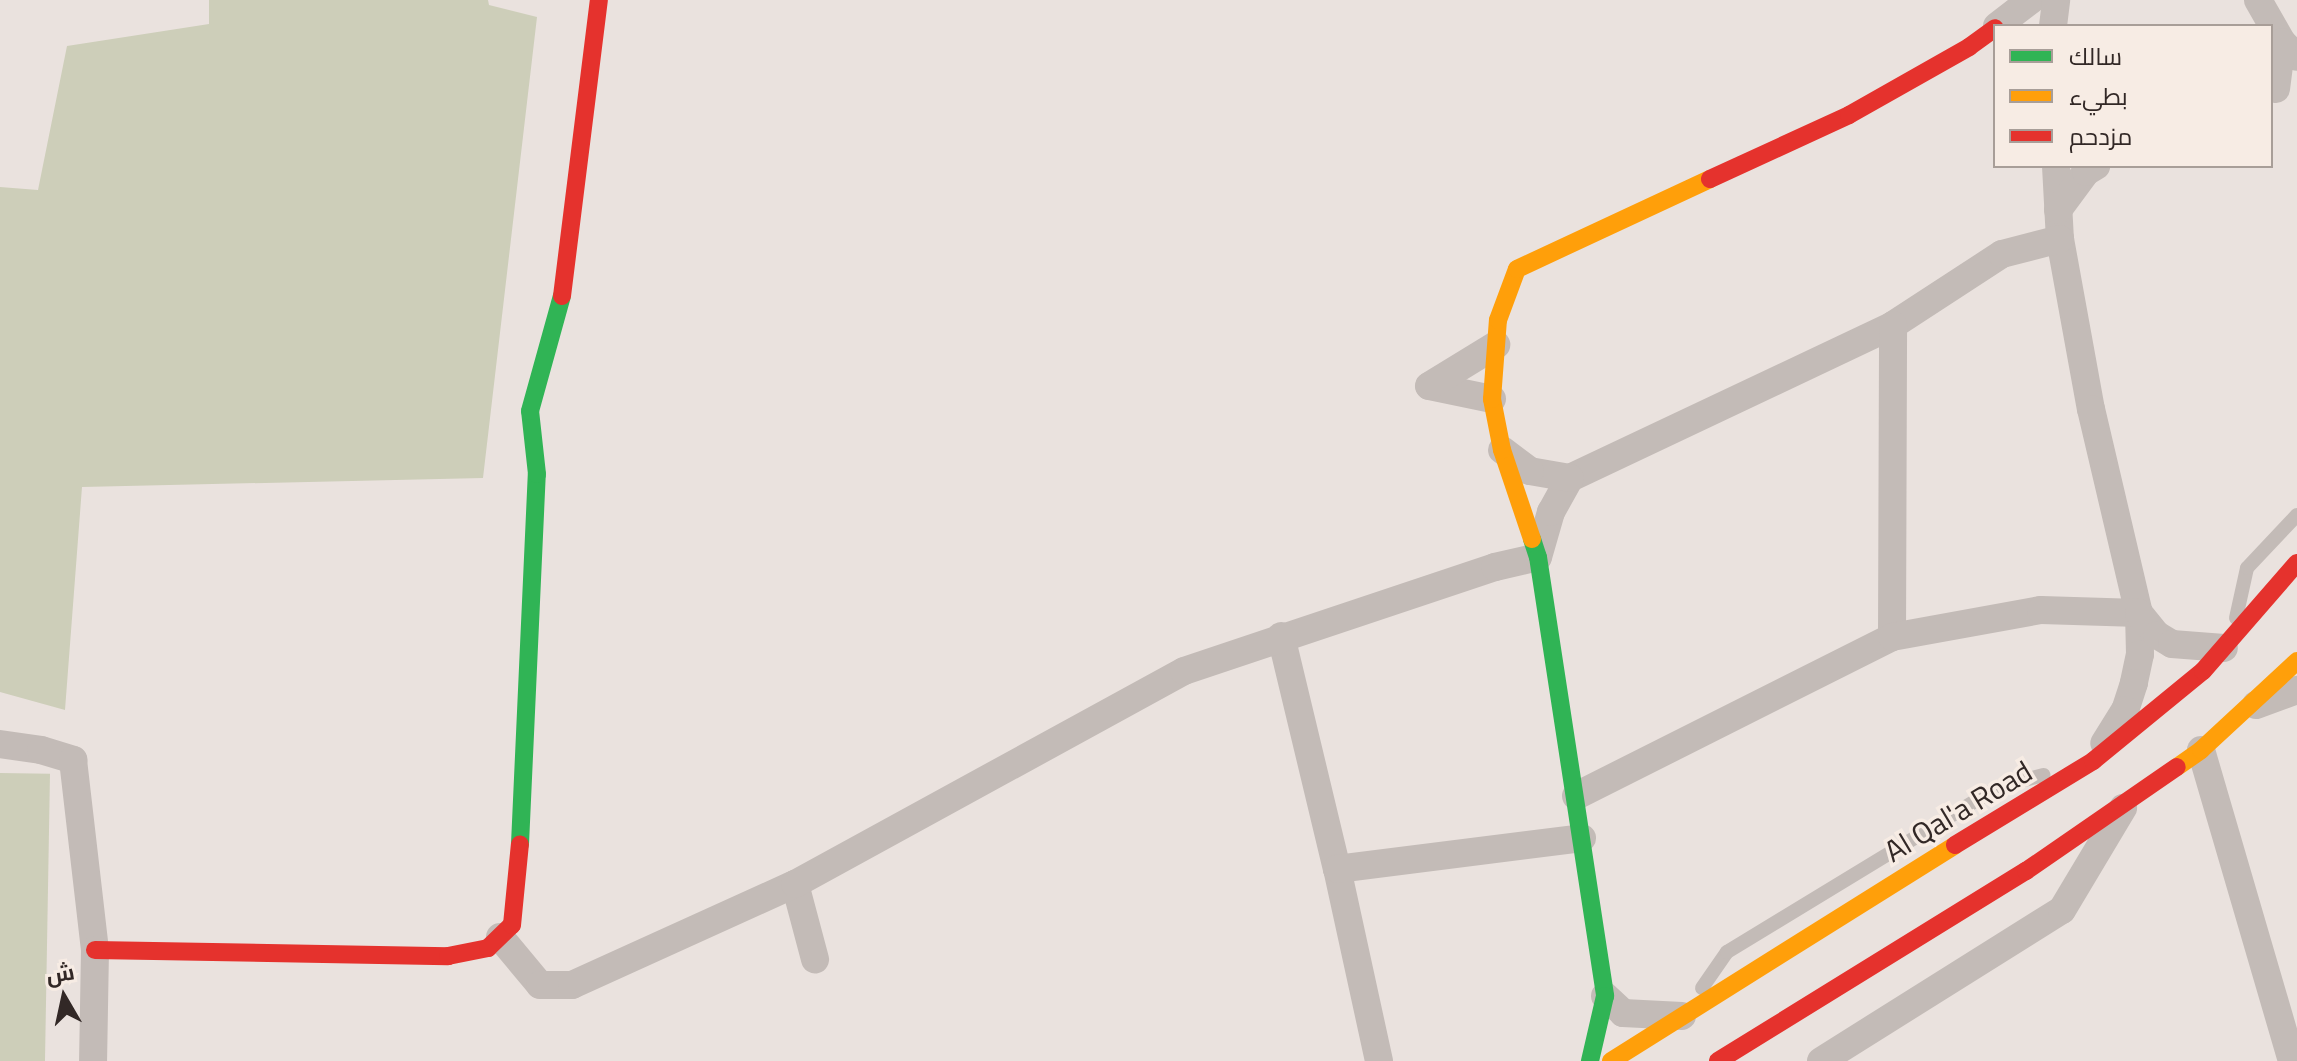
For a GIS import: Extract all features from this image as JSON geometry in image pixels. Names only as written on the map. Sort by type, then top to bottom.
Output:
[{"type":"street","points":[[95,950],[448,956],[488,948],[512,925],[518,883],[537,474],[530,411],[565,286],[599,0]]},
{"type":"street","points":[[2000,24],[2031,0]]},
{"type":"street","points":[[2053,24],[2056,0]]},
{"type":"street","points":[[2258,0],[2290,50],[2281,88]]},
{"type":"street","points":[[1590,1061],[1602,1021],[1605,996],[1576,796],[1538,557],[1502,450],[1492,399],[1498,320],[1517,269],[1849,115],[1982,46]]},
{"type":"street","points":[[2056,168],[2060,239],[2091,409],[2139,613],[2140,654],[2134,683],[2125,710],[2093,761]]},
{"type":"street","points":[[2058,210],[2086,172],[2093,168]]},
{"type":"street","points":[[1502,450],[1530,471],[1570,478],[1893,325],[2002,254],[2060,239]]},
{"type":"street","points":[[1892,637],[1893,325]]},
{"type":"street","points":[[1492,399],[1429,386],[1496,345]]},
{"type":"street","points":[[1538,557],[1551,512],[1570,478]]},
{"type":"street","points":[[500,937],[540,985],[572,985],[795,884],[1184,671],[1281,636],[1495,567],[1538,557]]},
{"type":"street","name":"Al Qal'a Road","points":[[1611,1061],[1786,948],[2093,761],[2161,708],[2228,645],[2297,563]]},
{"type":"street","points":[[1576,796],[1892,637],[2041,610],[2139,613],[2157,635],[2172,644],[2228,645]]},
{"type":"street","points":[[1281,636],[1379,1061]]},
{"type":"street","points":[[1718,1061],[2026,871],[2201,750],[2297,661]]},
{"type":"street","points":[[2244,710],[2297,690]]},
{"type":"street","points":[[0,744],[41,750],[73,760],[95,950],[93,1061]]},
{"type":"street","points":[[2201,750],[2292,1061]]},
{"type":"street","points":[[1821,1061],[2062,910],[2128,799]]},
{"type":"street","points":[[1337,869],[1582,838]]},
{"type":"street","points":[[795,884],[815,959]]},
{"type":"street","points":[[1605,996],[1623,1013],[1682,1016]]},
{"type":"lane","points":[[2228,645],[2247,568],[2297,515]]},
{"type":"lane","points":[[1682,1016],[1727,952],[1998,787],[2093,761]]},
{"type":"green space","points":[[209,0],[488,0],[489,5],[537,17],[483,478],[82,487],[65,710],[0,692],[0,187],[38,190],[67,46],[209,24]]},
{"type":"green space","points":[[0,773],[50,774],[45,1061],[0,1061]]},
{"type":"traffic: fast","points":[[520,844],[537,474],[530,411],[562,296]]},
{"type":"traffic: fast","points":[[1532,539],[1538,557],[1605,996],[1590,1061]]},
{"type":"traffic: slow","points":[[1532,539],[1502,450],[1492,399],[1498,320],[1517,269],[1710,179]]},
{"type":"traffic: slow","points":[[2177,767],[2201,750],[2297,661]]},
{"type":"traffic: slow","points":[[1611,1061],[1955,845]]},
{"type":"traffic: jam","points":[[562,296],[599,0]]},
{"type":"traffic: jam","points":[[1710,179],[1849,115],[1969,47],[1993,29]]},
{"type":"traffic: jam","points":[[1955,845],[2093,761],[2203,671],[2297,563]]},
{"type":"traffic: jam","points":[[1718,1061],[2026,871],[2177,767]]},
{"type":"traffic: jam","points":[[95,950],[448,956],[488,948],[512,925],[520,844]]}]
